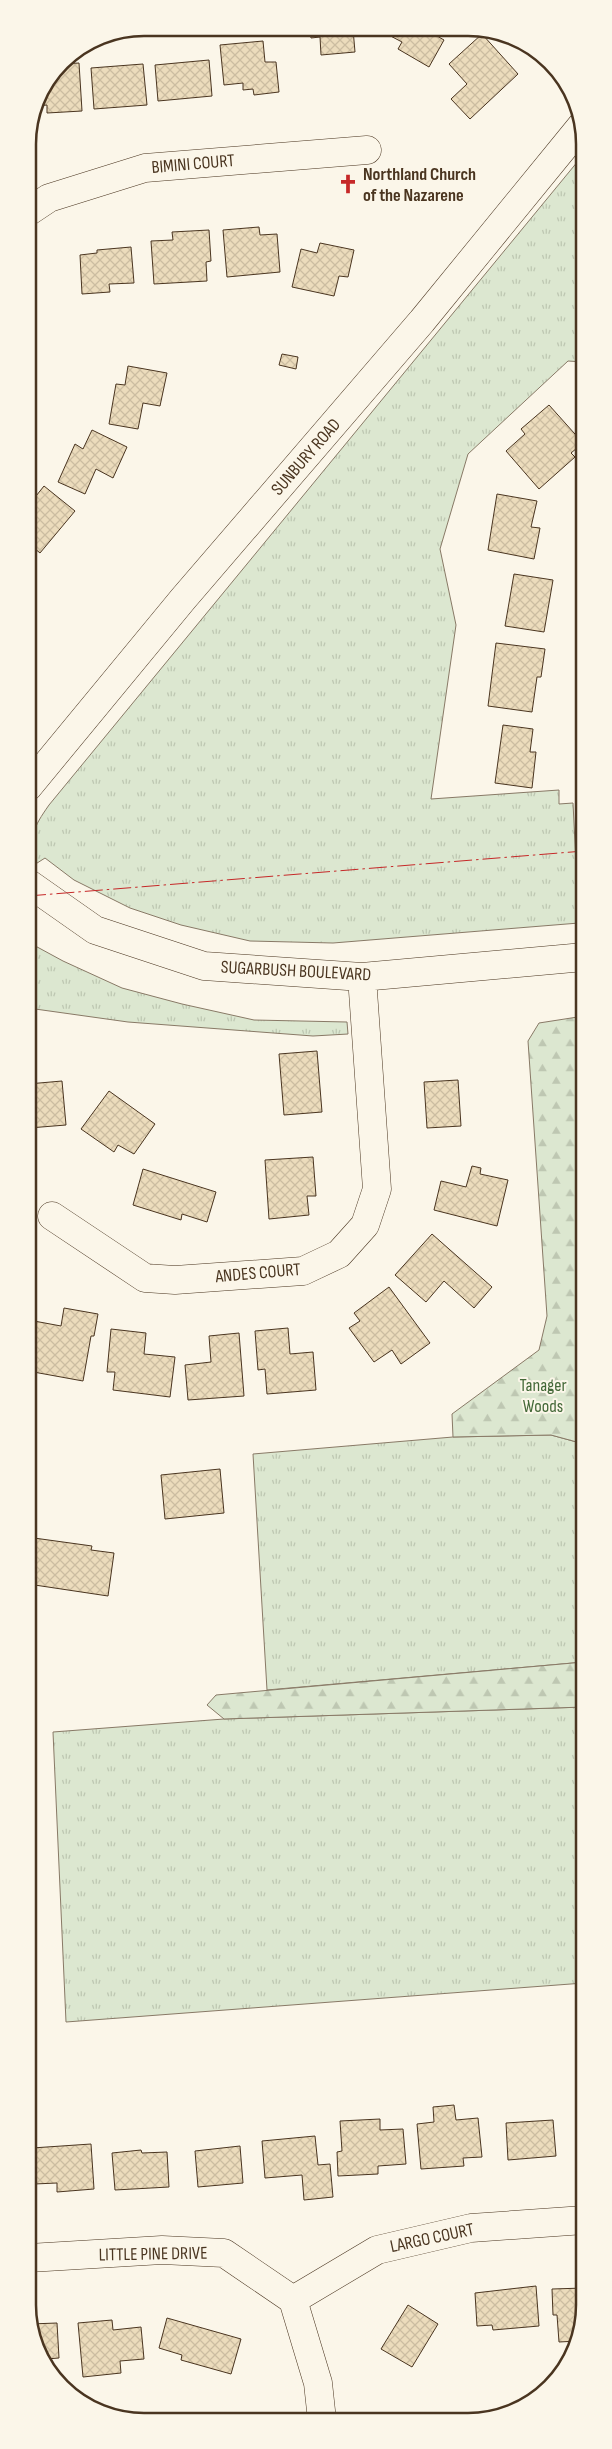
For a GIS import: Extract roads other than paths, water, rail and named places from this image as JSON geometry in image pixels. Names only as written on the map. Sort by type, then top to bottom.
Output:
[{"type":"street","name":"SUNBURY ROAD","points":[[36,777],[183,599],[422,322],[575,133]]},
{"type":"street","name":"BIMINI COURT","points":[[36,207],[49,198],[145,168],[367,150]]},
{"type":"street","name":"SUGARBUSH BOULEVARD","points":[[36,889],[95,930],[204,966],[362,977],[576,958]]},
{"type":"street","name":"ANDES COURT","points":[[52,1216],[145,1278],[175,1280],[303,1271],[339,1254],[365,1225],[377,1188],[362,977]]},
{"type":"street","name":"LARGO COURT","points":[[293,2300],[377,2250],[470,2228],[576,2221]]},
{"type":"street","name":"LITTLE PINE DRIVE","points":[[36,2258],[162,2250],[224,2253],[293,2300]]},
{"type":"street","points":[[293,2300],[318,2384],[321,2413]]},
{"type":"place","name":"Northland Church of the Nazarene","points":[[348,184]]},
{"type":"park label","name":"Tanager Woods","points":[[543,1395]]}]
